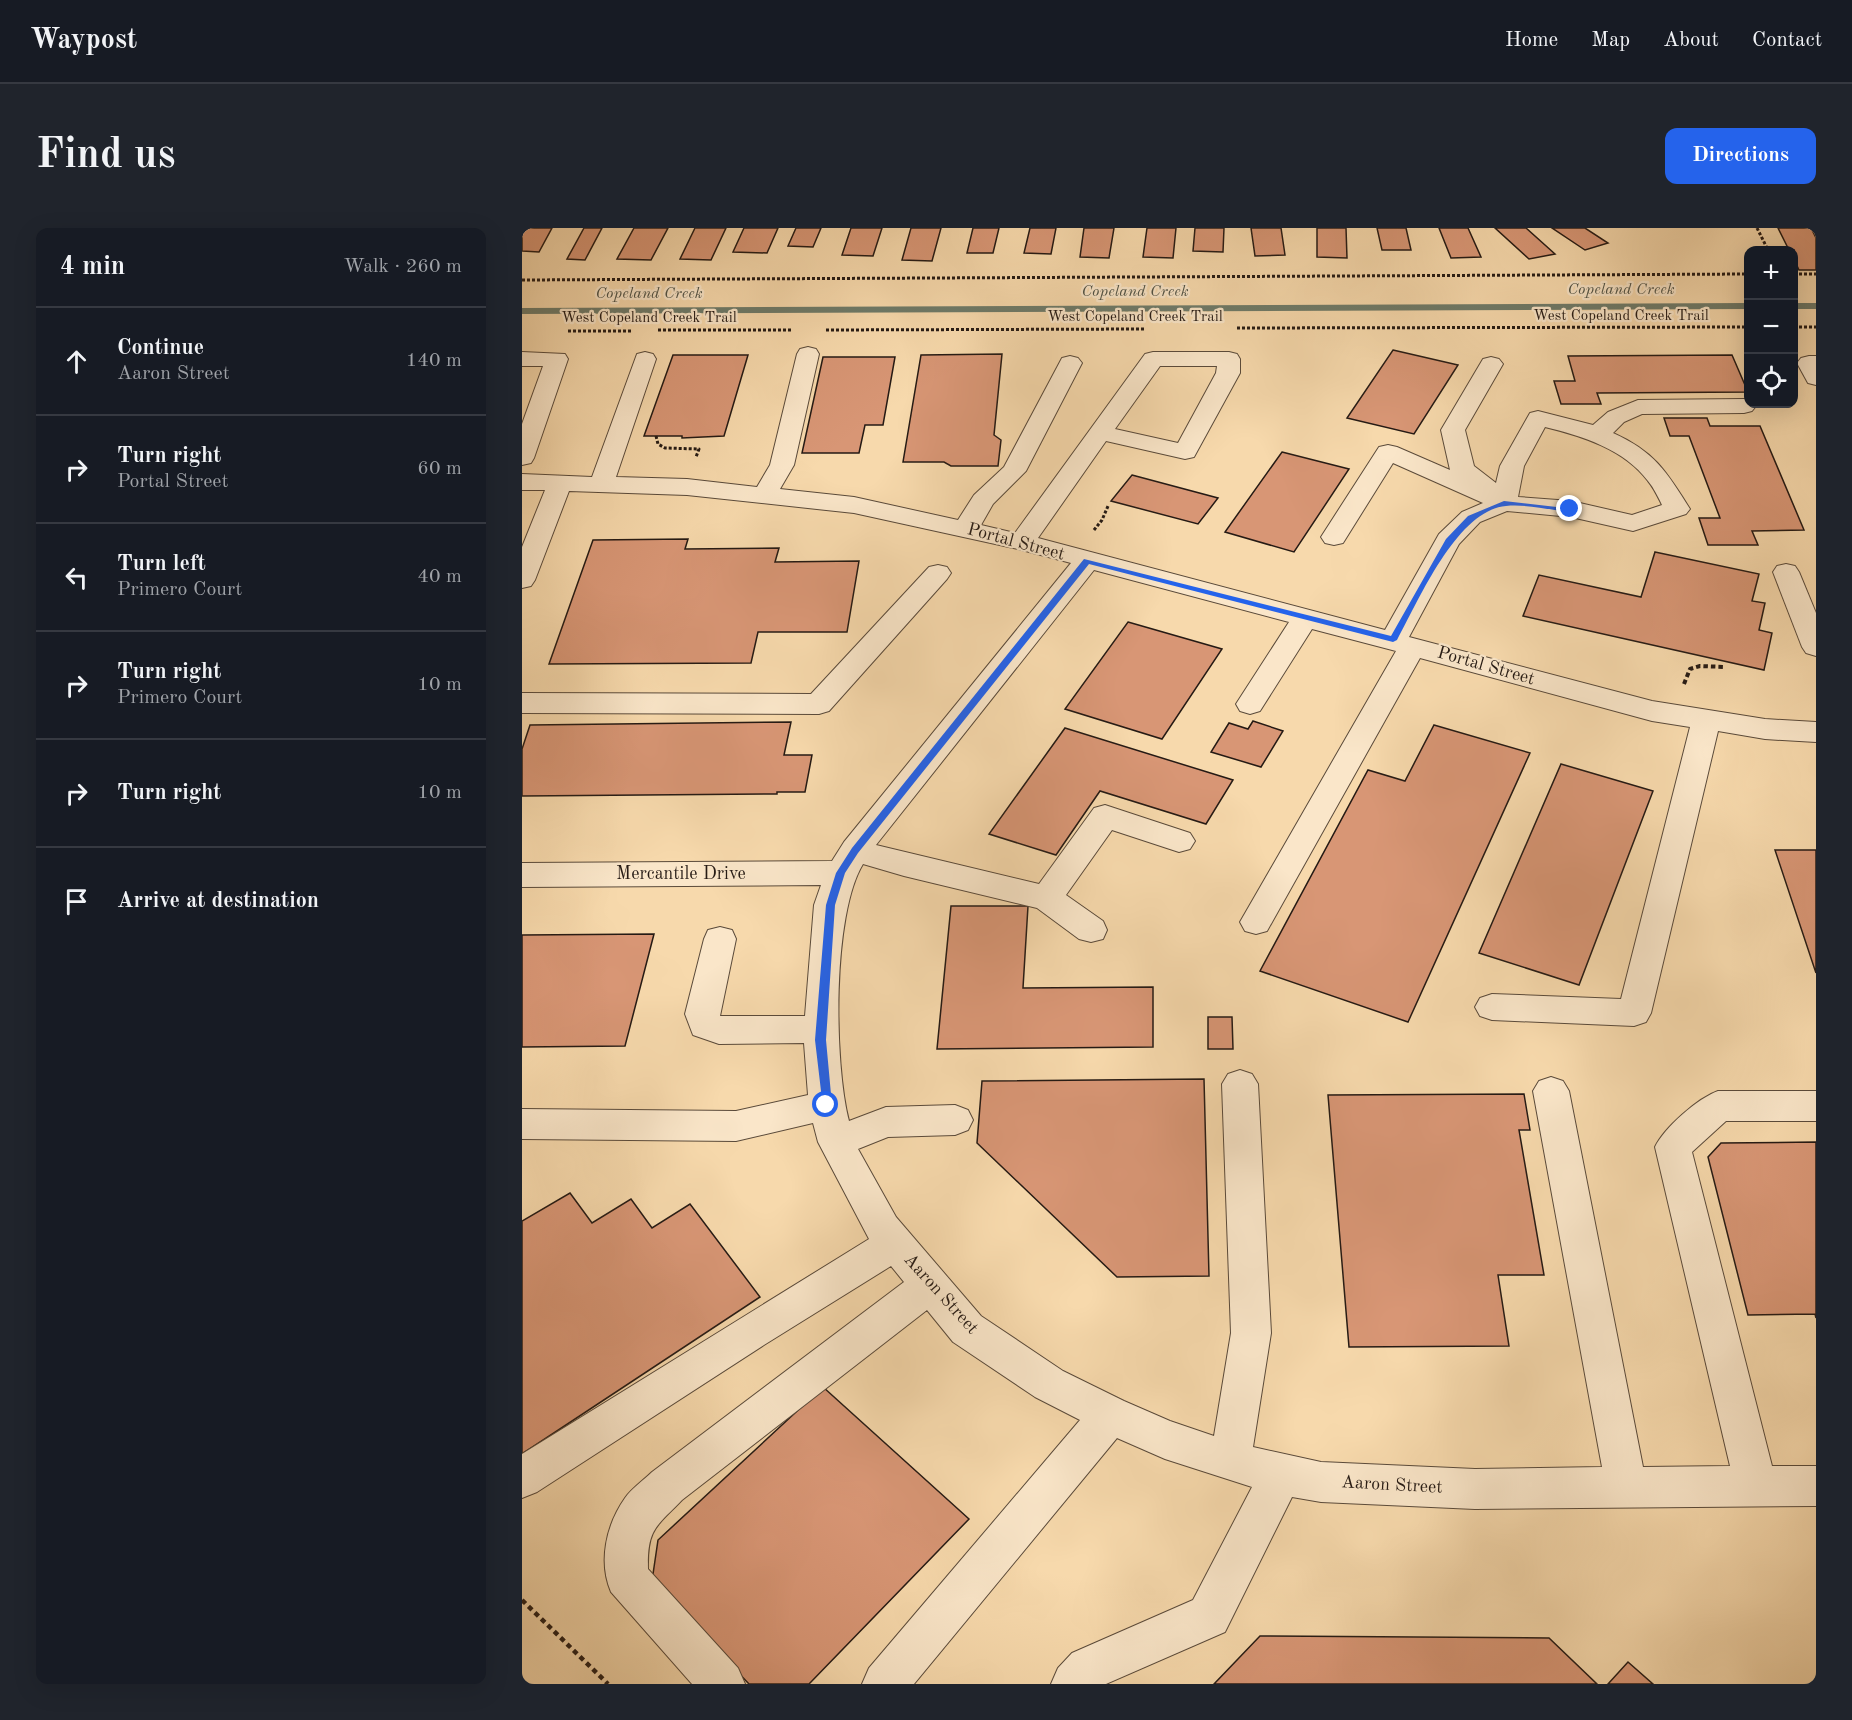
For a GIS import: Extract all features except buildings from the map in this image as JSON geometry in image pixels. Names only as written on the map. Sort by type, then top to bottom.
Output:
[{"type":"street","points":[[765,494],[782,465],[808,354]]},
{"type":"street","points":[[522,359],[557,359],[522,458]]},
{"type":"street","points":[[602,483],[645,359]]},
{"type":"street","points":[[1022,542],[1153,359],[1229,359],[1228,373],[1185,452],[1101,433]]},
{"type":"street","points":[[966,528],[983,500],[1014,471],[1070,363]]},
{"type":"street","points":[[1816,363],[1809,363],[1816,378]]},
{"type":"street","points":[[1491,364],[1453,430],[1462,469],[1504,503]]},
{"type":"street","points":[[1597,435],[1616,417],[1638,407],[1744,406]]},
{"type":"street","points":[[1334,537],[1388,452],[1504,503],[1570,509],[1633,524],[1677,509],[1656,474],[1623,446],[1579,428],[1538,418],[1512,466],[1504,503]]},
{"type":"street","name":"Portal Street","points":[[522,482],[602,483],[765,494],[854,505],[1022,542],[1089,547],[1305,619],[1403,642],[1600,699],[1707,721],[1765,729],[1816,732]]},
{"type":"street","points":[[522,580],[560,483]]},
{"type":"street","points":[[1256,922],[1403,642],[1449,540],[1471,518],[1504,503]]},
{"type":"street","name":"Aaron Street","points":[[1089,547],[848,862],[830,905],[821,1029],[826,1105],[836,1142],[882,1229],[967,1329],[1049,1384],[1110,1416],[1165,1439],[1230,1461],[1281,1475],[1321,1482],[1475,1489],[1816,1486]]},
{"type":"street","points":[[522,703],[819,704],[938,573]]},
{"type":"street","points":[[1786,573],[1816,647]]},
{"type":"street","points":[[1250,704],[1305,619]]},
{"type":"street","points":[[1492,1007],[1634,1013],[1707,721]]},
{"type":"street","points":[[1091,930],[1047,898],[1105,816],[1179,841]]},
{"type":"street","name":"Mercantile Drive","points":[[522,875],[848,862],[904,865],[1047,898]]},
{"type":"street","points":[[720,939],[702,1014],[705,1025],[719,1030],[821,1029]]},
{"type":"street","points":[[1230,1461],[1251,1333],[1240,1084]]},
{"type":"street","points":[[1551,1091],[1626,1487]]},
{"type":"street","points":[[522,1124],[736,1126],[826,1105]]},
{"type":"street","points":[[1756,1486],[1673,1147],[1718,1106],[1816,1106]]},
{"type":"street","points":[[836,1142],[886,1122],[955,1120]]},
{"type":"street","points":[[522,1478],[750,1332],[895,1243]]},
{"type":"street","points":[[722,1684],[626,1577],[626,1543],[640,1513],[667,1486],[930,1285]]},
{"type":"street","points":[[885,1684],[1110,1416]]},
{"type":"street","points":[[1074,1684],[1088,1669],[1209,1616],[1281,1475]]},
{"type":"path","points":[[1757,228],[1766,246]]},
{"type":"path","points":[[522,280],[1744,274]]},
{"type":"path","points":[[1798,274],[1816,274]]},
{"type":"path","name":"West Copeland Creek Trail","points":[[1236,328],[1744,327]]},
{"type":"path","points":[[1798,327],[1816,327]]},
{"type":"path","name":"West Copeland Creek Trail","points":[[820,330],[1153,328]]},
{"type":"path","name":"West Copeland Creek Trail","points":[[558,331],[641,330]]},
{"type":"path","name":"West Copeland Creek Trail","points":[[653,330],[796,330]]},
{"type":"path","points":[[656,436],[658,444],[665,448],[699,449],[694,461]]},
{"type":"path","points":[[1089,547],[1108,506]]},
{"type":"path","points":[[1683,687],[1690,669],[1700,666],[1725,668]]},
{"type":"path","points":[[522,1600],[608,1684]]},
{"type":"waterway","name":"Copeland Creek","points":[[522,311],[1744,306]]},
{"type":"waterway","name":"Copeland Creek","points":[[1798,306],[1816,306]]},
{"type":"route","points":[[826,1105],[820,1040],[825,959],[830,905],[841,873],[855,850],[1087,561],[1393,640],[1449,540],[1471,518],[1504,503],[1570,509]]}]
